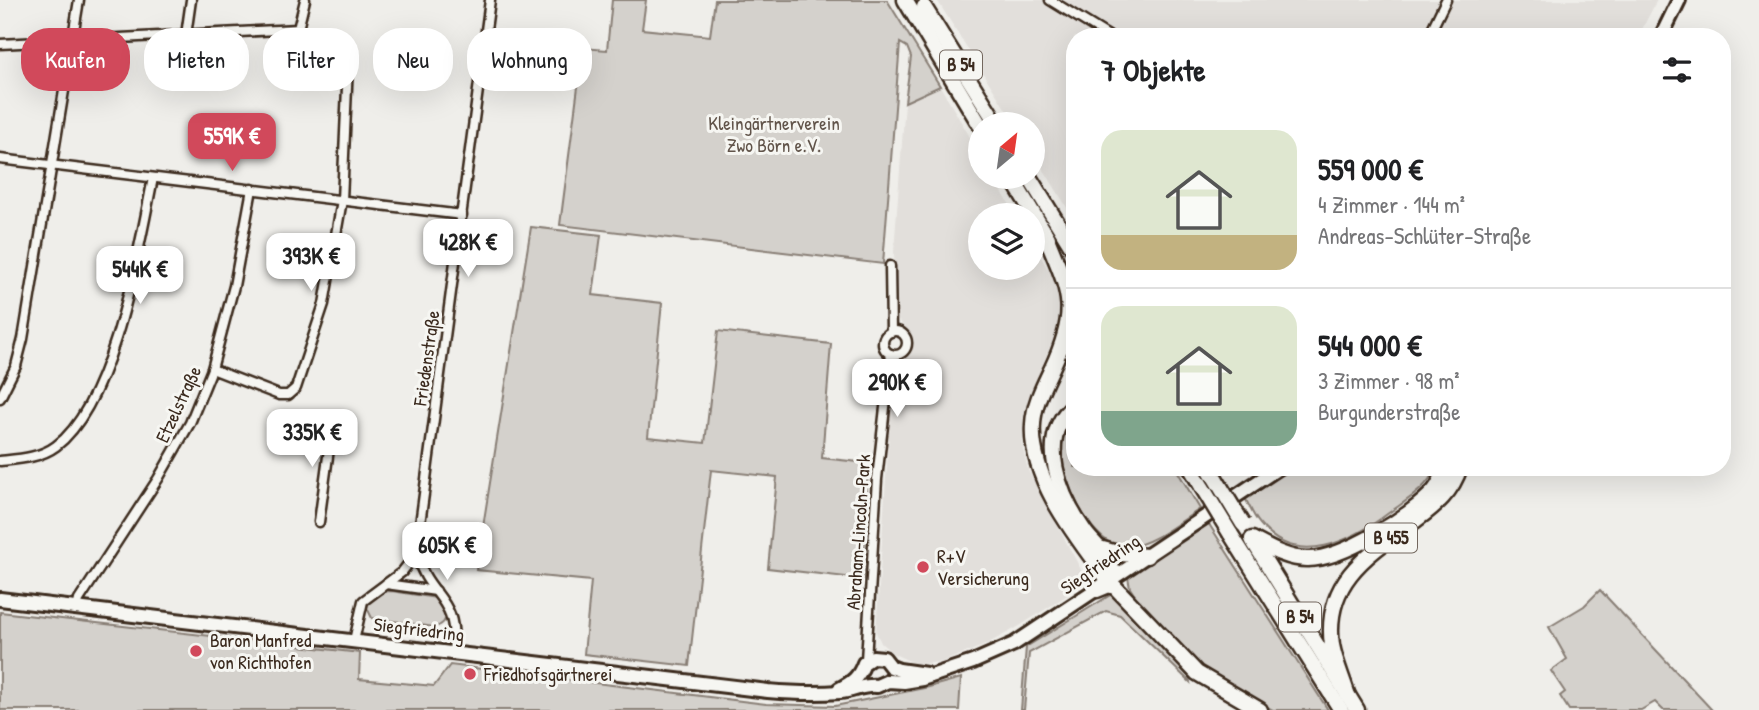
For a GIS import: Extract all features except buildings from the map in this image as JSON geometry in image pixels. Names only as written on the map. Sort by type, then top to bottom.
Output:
[{"type":"highway","name":"B 54","points":[[905,0],[972,112]]},
{"type":"highway","name":"B 54","points":[[922,3],[990,112]]},
{"type":"highway","points":[[1036,189],[1066,237]]},
{"type":"highway","points":[[1045,233],[1066,268]]},
{"type":"highway","points":[[1045,233],[1066,288]]},
{"type":"highway","points":[[1066,330],[1038,399],[1033,423],[1033,441],[1056,505],[1069,527],[1110,581]]},
{"type":"highway","points":[[1066,415],[1057,427],[1055,437],[1055,466],[1059,484],[1078,522],[1112,568],[1110,581]]},
{"type":"highway","points":[[1195,476],[1341,710]]},
{"type":"highway","name":"B 54","points":[[1214,476],[1348,696]]},
{"type":"highway","points":[[1252,539],[1294,558],[1322,558],[1336,554],[1366,539],[1418,505],[1433,492],[1443,476]]},
{"type":"highway","name":"B 455","points":[[1357,710],[1348,696],[1332,648],[1331,631],[1338,594],[1354,568],[1444,497],[1457,476]]},
{"type":"highway","points":[[1099,548],[1121,554],[1147,556]]},
{"type":"highway","points":[[1097,590],[1108,585],[1115,587],[1197,673],[1260,710]]},
{"type":"main road","points":[[1665,28],[1679,0]]},
{"type":"main road","name":"Siegfriedring","points":[[866,672],[877,686],[888,681],[911,682],[973,662],[1014,644],[1267,476]]},
{"type":"main road","name":"Siegfriedring","points":[[0,599],[768,691],[852,690],[880,657]]},
{"type":"main road","points":[[880,657],[887,660],[891,667],[888,681]]},
{"type":"main road","name":"Siegfriedring","points":[[891,667],[912,674],[933,674]]},
{"type":"street","points":[[74,28],[79,0]]},
{"type":"street","points":[[187,28],[191,0]]},
{"type":"street","points":[[298,28],[305,0]]},
{"type":"street","name":"Friedenstraße","points":[[416,554],[490,0]]},
{"type":"street","points":[[1049,0],[1095,28]]},
{"type":"street","points":[[1432,28],[1446,0]]},
{"type":"street","points":[[0,44],[21,43]]},
{"type":"street","points":[[0,398],[16,366],[23,339],[64,91]]},
{"type":"street","points":[[212,369],[279,395],[293,393],[299,381],[324,304],[342,200],[346,91]]},
{"type":"street","points":[[0,159],[462,215]]},
{"type":"street","points":[[0,461],[38,456],[55,448],[81,420],[116,340],[136,265],[153,178]]},
{"type":"street","name":"Etzelstraße","points":[[76,608],[184,434],[212,369],[234,286],[252,190]]},
{"type":"street","name":"Abraham-Lincoln-Park","points":[[890,266],[891,332]]},
{"type":"street","name":"Abraham-Lincoln-Park","points":[[891,332],[902,333],[908,343],[902,353],[891,354],[885,349],[883,341],[891,332]]},
{"type":"street","name":"Abraham-Lincoln-Park","points":[[866,672],[877,479],[891,354]]},
{"type":"street","points":[[319,522],[333,420]]},
{"type":"street","points":[[354,641],[363,601],[402,572],[416,554]]},
{"type":"street","points":[[416,554],[422,570],[453,618],[453,653]]},
{"type":"street","points":[[386,584],[436,591]]},
{"type":"street","name":"Abraham-Lincoln-Park","points":[[868,628],[872,644],[880,657]]},
{"type":"shaded area","points":[[937,0],[1657,0],[1643,28],[1066,28],[1066,206],[1045,172],[1045,112],[1007,112]]},
{"type":"shaded area","points":[[940,86],[968,134],[968,189],[1000,189],[1009,203],[968,203],[968,280],[1045,280],[1045,264],[1052,276],[1061,313],[1058,328],[1028,399],[1022,444],[1028,470],[1085,577],[1080,587],[983,646],[942,662],[916,664],[894,654],[881,643],[876,632],[893,373],[913,345],[911,334],[896,318],[894,251],[905,102]]},
{"type":"green space","name":"Kleingärtnerverein Zwo Börn e.V.","points":[[612,0],[646,0],[642,29],[710,36],[715,0],[887,0],[940,86],[905,102],[911,57],[907,47],[900,43],[883,264],[560,225],[577,91],[592,91],[592,49],[607,50]]},
{"type":"green space","points":[[531,227],[601,235],[593,295],[662,303],[648,437],[705,443],[718,331],[831,344],[822,458],[868,463],[863,579],[768,568],[777,477],[711,470],[689,666],[584,654],[591,581],[476,570]]},
{"type":"green space","points":[[1066,427],[1066,476],[1062,460],[1062,438]]},
{"type":"green space","points":[[1066,476],[1180,476],[1200,509],[1157,537],[1128,547],[1115,545],[1102,537],[1091,525],[1072,493]]},
{"type":"green space","points":[[1274,476],[1431,476],[1416,493],[1359,532],[1325,546],[1308,548],[1275,538],[1258,521],[1244,496]]},
{"type":"green space","points":[[1207,521],[1328,710],[1273,710],[1217,679],[1201,668],[1147,614],[1130,588],[1128,577]]},
{"type":"green space","points":[[1600,590],[1712,710],[1663,710],[1655,702],[1641,710],[1569,710],[1560,696],[1565,692],[1551,671],[1567,659],[1549,627],[1584,606]]},
{"type":"green space","points":[[392,591],[436,598],[447,613],[445,621],[434,627],[372,618],[367,608],[372,597]]},
{"type":"green space","points":[[1112,594],[1189,677],[1190,682],[1120,615],[1106,611],[1029,653],[1024,710],[1021,710],[1026,647]]},
{"type":"green space","points":[[0,612],[360,653],[359,679],[434,686],[450,665],[766,704],[835,706],[961,678],[959,710],[0,710]]},
{"type":"place","name":"R+V Versicherung","points":[[923,567]]},
{"type":"place","name":"Baron Manfred von Richthofen","points":[[196,651]]},
{"type":"place","name":"Friedhofsgärtnerei","points":[[470,674]]}]
